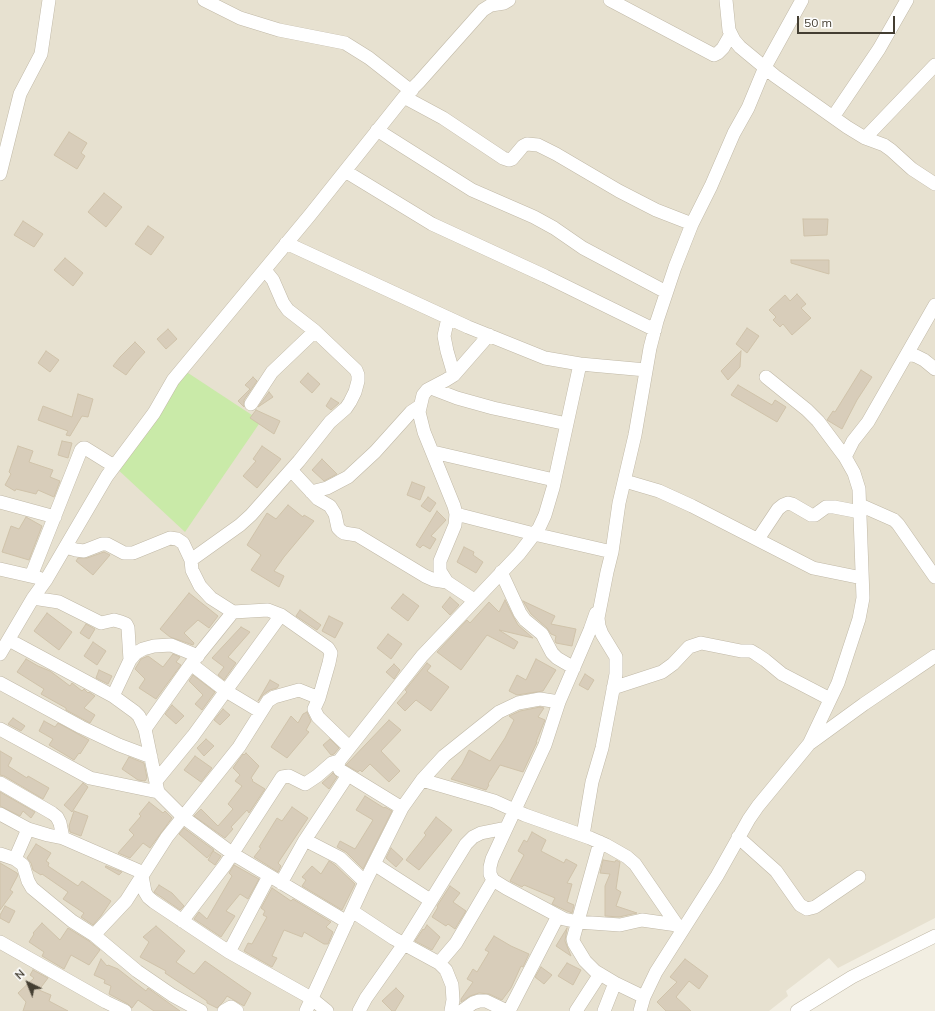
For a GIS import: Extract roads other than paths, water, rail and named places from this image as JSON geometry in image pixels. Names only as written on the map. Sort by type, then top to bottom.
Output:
[{"type":"street","points":[[0,174],[20,94],[41,54],[49,0]]},
{"type":"street","points":[[204,0],[240,18],[273,28],[345,43],[369,58],[406,88],[408,93],[503,158],[512,160],[522,146],[527,144],[538,146],[556,154],[619,191],[656,210],[692,224]]},
{"type":"street","points":[[451,1011],[453,1000],[452,985],[446,970],[439,963],[350,916],[281,883],[233,854],[182,817],[157,787],[145,729],[139,716],[135,712],[113,696],[3,648],[66,547],[107,476],[154,413],[174,380],[408,93],[483,10],[491,5],[504,3],[509,0]]},
{"type":"street","points":[[610,0],[714,55],[723,48],[731,34]]},
{"type":"street","points":[[726,0],[727,19],[731,34],[740,46],[764,67],[834,116],[847,127],[865,138],[884,145],[912,170],[935,184]]},
{"type":"street","points":[[583,835],[592,782],[602,748],[616,674],[616,657],[599,626],[598,618],[606,572],[612,552],[619,503],[625,481],[655,330],[666,292],[692,224],[711,186],[734,133],[748,108],[764,67],[802,0]]},
{"type":"street","points":[[834,116],[876,54],[907,0]]},
{"type":"street","points":[[865,138],[935,65]]},
{"type":"street","points":[[377,130],[472,190],[534,217],[554,228],[583,248],[666,292]]},
{"type":"street","points":[[345,171],[432,224],[545,276],[655,330]]},
{"type":"street","points":[[286,243],[448,318],[544,358],[580,364],[646,370]]},
{"type":"street","points":[[190,560],[240,525],[263,503],[330,422],[346,408],[355,392],[358,381],[356,370],[315,331],[288,310],[273,280],[265,270]]},
{"type":"street","points":[[845,457],[853,441],[868,422],[935,305]]},
{"type":"street","points":[[448,318],[444,336],[454,375]]},
{"type":"street","points":[[251,404],[272,372],[315,331]]},
{"type":"street","points":[[474,600],[447,582],[440,571],[440,561],[455,524],[456,514],[420,419],[420,406],[423,395],[431,388],[454,375],[489,335]]},
{"type":"street","points":[[907,354],[924,360],[935,369]]},
{"type":"street","points":[[182,921],[233,854],[282,777],[289,776],[305,784],[332,763],[338,761],[422,656],[501,572],[539,528],[545,515],[554,480],[580,364]]},
{"type":"street","points":[[640,1011],[644,997],[679,929],[717,876],[738,837],[758,806],[809,744],[838,683],[859,619],[863,598],[860,508],[854,473],[845,457],[818,421],[807,410],[766,377]]},
{"type":"street","points":[[431,388],[457,398],[493,408],[567,424]]},
{"type":"street","points":[[311,492],[327,488],[348,477],[375,452],[412,412],[420,406]]},
{"type":"street","points":[[31,576],[82,448],[85,448],[114,466]]},
{"type":"street","points":[[433,452],[554,480]]},
{"type":"street","points":[[291,470],[321,502],[330,506],[335,514],[338,528],[341,531],[344,533],[357,535],[424,576],[434,580],[447,582]]},
{"type":"street","points":[[625,481],[659,491],[758,539],[813,568],[862,578]]},
{"type":"street","points":[[0,502],[55,516]]},
{"type":"street","points":[[758,539],[778,510],[783,505],[788,503],[811,515],[815,515],[826,507],[860,508],[894,520],[935,577]]},
{"type":"street","points":[[456,514],[612,552]]},
{"type":"street","points":[[66,547],[84,551],[102,544],[107,544],[124,553],[133,553],[170,538],[177,539],[183,543],[187,550],[192,570],[200,586],[211,598],[233,612],[268,610],[282,615],[328,648],[331,653],[329,664],[319,698],[314,709],[318,717],[349,747]]},
{"type":"street","points":[[0,569],[46,580]]},
{"type":"street","points":[[501,572],[520,613],[525,620],[542,634],[552,653],[557,658],[574,668]]},
{"type":"street","points":[[33,598],[59,602],[101,623],[114,620],[126,624],[128,628],[130,660]]},
{"type":"street","points":[[601,600],[590,630],[559,702],[545,744],[514,809],[490,867],[490,874],[494,880],[506,888],[564,920],[620,925],[642,920],[679,929]]},
{"type":"street","points":[[145,729],[194,660],[233,612]]},
{"type":"street","points":[[157,787],[282,615]]},
{"type":"street","points":[[614,688],[662,672],[673,664],[689,647],[701,643],[756,654],[782,674],[830,700]]},
{"type":"street","points":[[113,696],[130,660],[136,653],[143,649],[162,645],[171,645],[194,660],[226,691],[261,712]]},
{"type":"street","points":[[809,744],[864,704],[935,656]]},
{"type":"street","points":[[0,683],[81,727],[119,745],[151,757]]},
{"type":"street","points":[[94,935],[126,901],[167,837],[239,747],[265,704],[271,699],[299,690],[319,698]]},
{"type":"street","points":[[306,1011],[365,882],[402,808],[422,780],[444,756],[499,712],[518,703],[540,699],[559,702]]},
{"type":"street","points":[[0,729],[90,778],[157,787]]},
{"type":"street","points":[[338,761],[340,770],[402,808]]},
{"type":"street","points":[[281,883],[305,840],[348,775]]},
{"type":"street","points":[[422,780],[494,801],[525,815],[600,842],[627,857],[635,864],[679,929]]},
{"type":"street","points":[[0,783],[57,817],[63,838]]},
{"type":"street","points":[[0,814],[28,829],[63,838],[139,871],[148,897],[229,952],[311,998],[327,1011]]},
{"type":"street","points":[[359,1011],[366,998],[404,944],[466,844],[473,837],[481,833],[506,828]]},
{"type":"street","points":[[15,859],[28,829]]},
{"type":"street","points":[[738,837],[776,871],[800,905],[807,909],[815,907],[859,877]]},
{"type":"street","points":[[305,840],[340,858],[365,882]]},
{"type":"street","points":[[600,842],[573,939],[575,947],[585,961],[600,974],[644,997]]},
{"type":"street","points":[[0,854],[15,859],[22,865],[32,888],[72,921],[94,935],[137,971],[172,995],[201,1011]]},
{"type":"street","points":[[374,864],[430,900]]},
{"type":"street","points":[[229,952],[269,876]]},
{"type":"street","points":[[439,963],[456,943],[494,880]]},
{"type":"street","points":[[462,1011],[472,1003],[479,1000],[486,1001],[508,1011],[558,916]]},
{"type":"street","points":[[796,1011],[852,977],[935,936]]},
{"type":"street","points":[[0,942],[104,1007],[125,1011]]},
{"type":"street","points":[[576,1011],[600,974]]},
{"type":"street","points":[[604,1011],[615,983]]},
{"type":"street","points":[[224,1011],[231,1008],[237,1011]]}]
